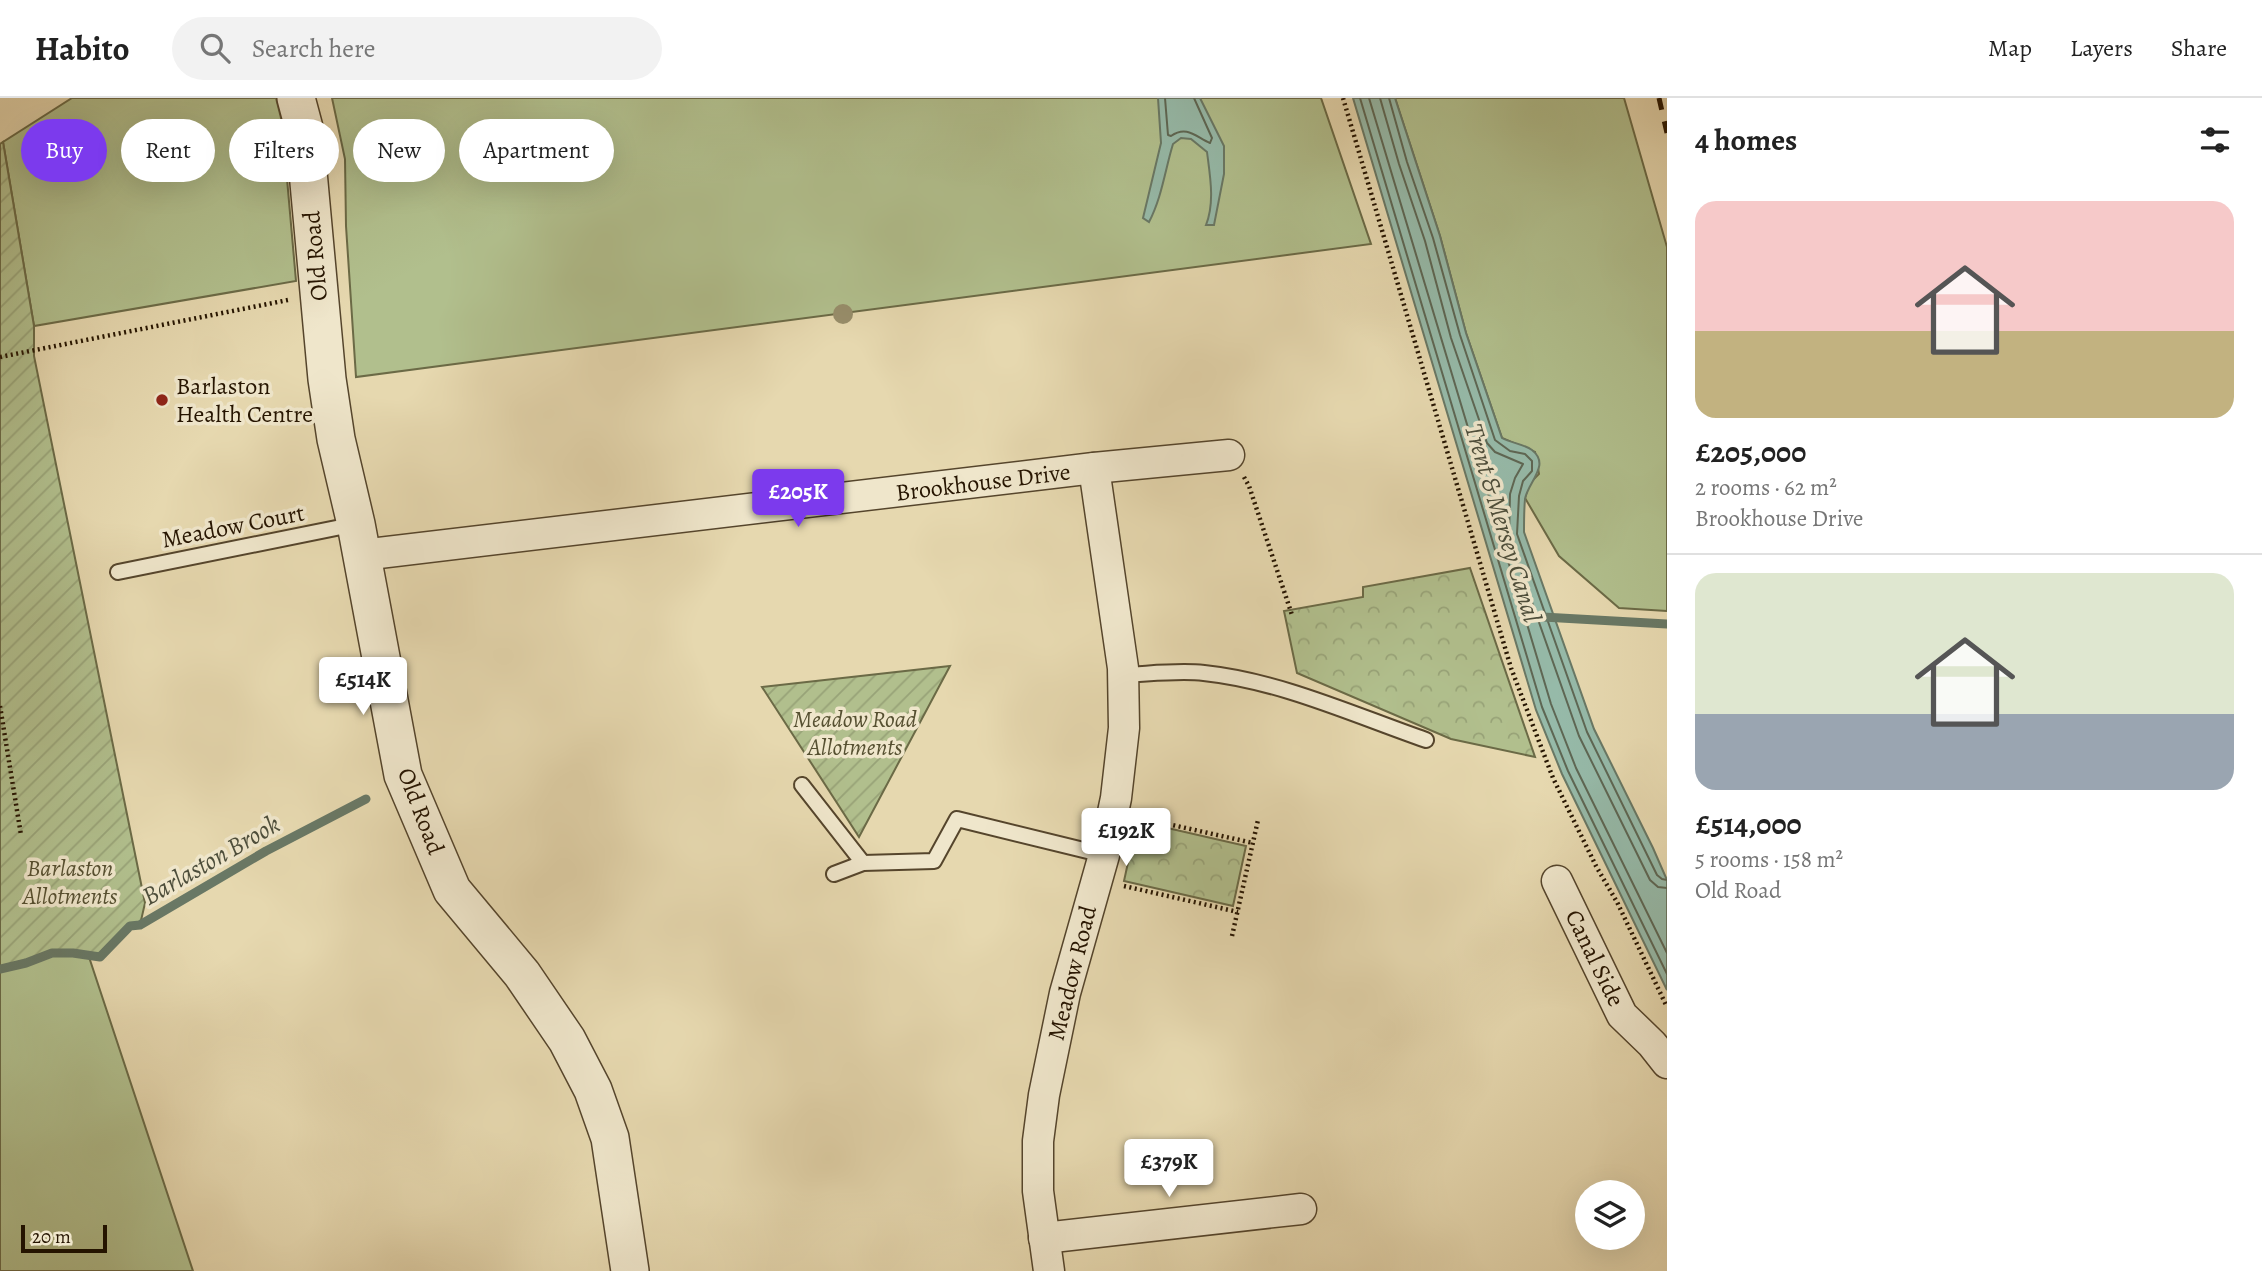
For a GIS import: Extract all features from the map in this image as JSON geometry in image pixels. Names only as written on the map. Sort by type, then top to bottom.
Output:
[{"type":"street","name":"Old Road","points":[[296,98],[304,128],[327,379],[336,439],[359,539],[403,775],[453,890],[522,974],[567,1040],[593,1090],[610,1138],[630,1271]]},
{"type":"street","name":"Brookhouse Drive","points":[[359,539],[1229,455]]},
{"type":"street","name":"Meadow Road","points":[[1049,1271],[1038,1191],[1038,1141],[1044,1095],[1053,1041],[1113,812],[1124,728],[1123,675],[1094,468]]},
{"type":"street","name":"Canal Side","points":[[1557,881],[1622,1015],[1653,1044],[1667,1063]]},
{"type":"street","points":[[1044,1238],[1301,1209]]},
{"type":"lane","name":"Meadow Court","points":[[118,572],[359,539]]},
{"type":"lane","points":[[1123,675],[1203,673],[1232,678],[1282,690],[1426,740]]},
{"type":"lane","points":[[802,785],[863,863]]},
{"type":"lane","points":[[834,874],[863,863],[933,862],[957,819],[1100,867]]},
{"type":"path","points":[[1343,98],[1511,668],[1553,778],[1667,1007]]},
{"type":"path","points":[[0,356],[278,301],[319,297]]},
{"type":"path","points":[[1229,455],[1249,485],[1292,615]]},
{"type":"path","points":[[0,706],[21,835]]},
{"type":"path","points":[[1113,812],[1253,843]]},
{"type":"path","points":[[1232,936],[1258,820]]},
{"type":"path","points":[[1100,867],[1238,912]]},
{"type":"green space","points":[[72,98],[276,98],[281,119],[229,119],[229,182],[287,182],[296,281],[34,326],[3,142],[21,131],[21,182],[107,182],[107,119],[39,119]]},
{"type":"green space","points":[[332,98],[1321,98],[1371,244],[356,377],[346,226],[345,159],[339,119],[336,119]]},
{"type":"green space","points":[[1395,98],[1624,98],[1667,247],[1667,611],[1619,608],[1559,556],[1525,498],[1529,484],[1539,474],[1535,452],[1502,438],[1466,333],[1440,236]]},
{"type":"green space","name":"Barlaston Allotments","points":[[3,142],[34,326],[34,356],[145,903],[140,925],[130,927],[100,957],[52,953],[0,969],[0,144]]},
{"type":"green space","points":[[1470,568],[1535,757],[1451,739],[1297,673],[1284,611],[1363,597],[1363,587]]},
{"type":"green space","name":"Meadow Road Allotments","points":[[950,666],[859,837],[762,687]]},
{"type":"green space","points":[[1137,821],[1246,846],[1233,906],[1124,881]]},
{"type":"green space","points":[[52,953],[88,954],[193,1271],[0,1271],[0,969]]},
{"type":"water","points":[[1158,98],[1200,98],[1224,146],[1224,174],[1214,225],[1206,225],[1211,198],[1207,152],[1191,139],[1181,138],[1173,144],[1149,222],[1143,218],[1161,143]]},
{"type":"water","name":"Trent & Mersey Canal","points":[[1353,98],[1395,98],[1440,236],[1466,333],[1502,438],[1529,448],[1537,456],[1539,468],[1525,499],[1524,532],[1594,729],[1667,880],[1667,990],[1562,774],[1536,710]]},
{"type":"waterway","name":"Trent & Mersey Canal","points":[[1543,617],[1667,624]]},
{"type":"waterway","name":"Barlaston Brook","points":[[0,969],[52,953],[100,957],[130,926],[140,925],[266,851],[366,799]]},
{"type":"railway","points":[[1659,98],[1667,133]]},
{"type":"place","name":"Barlaston Health Centre","points":[[162,400]]}]
